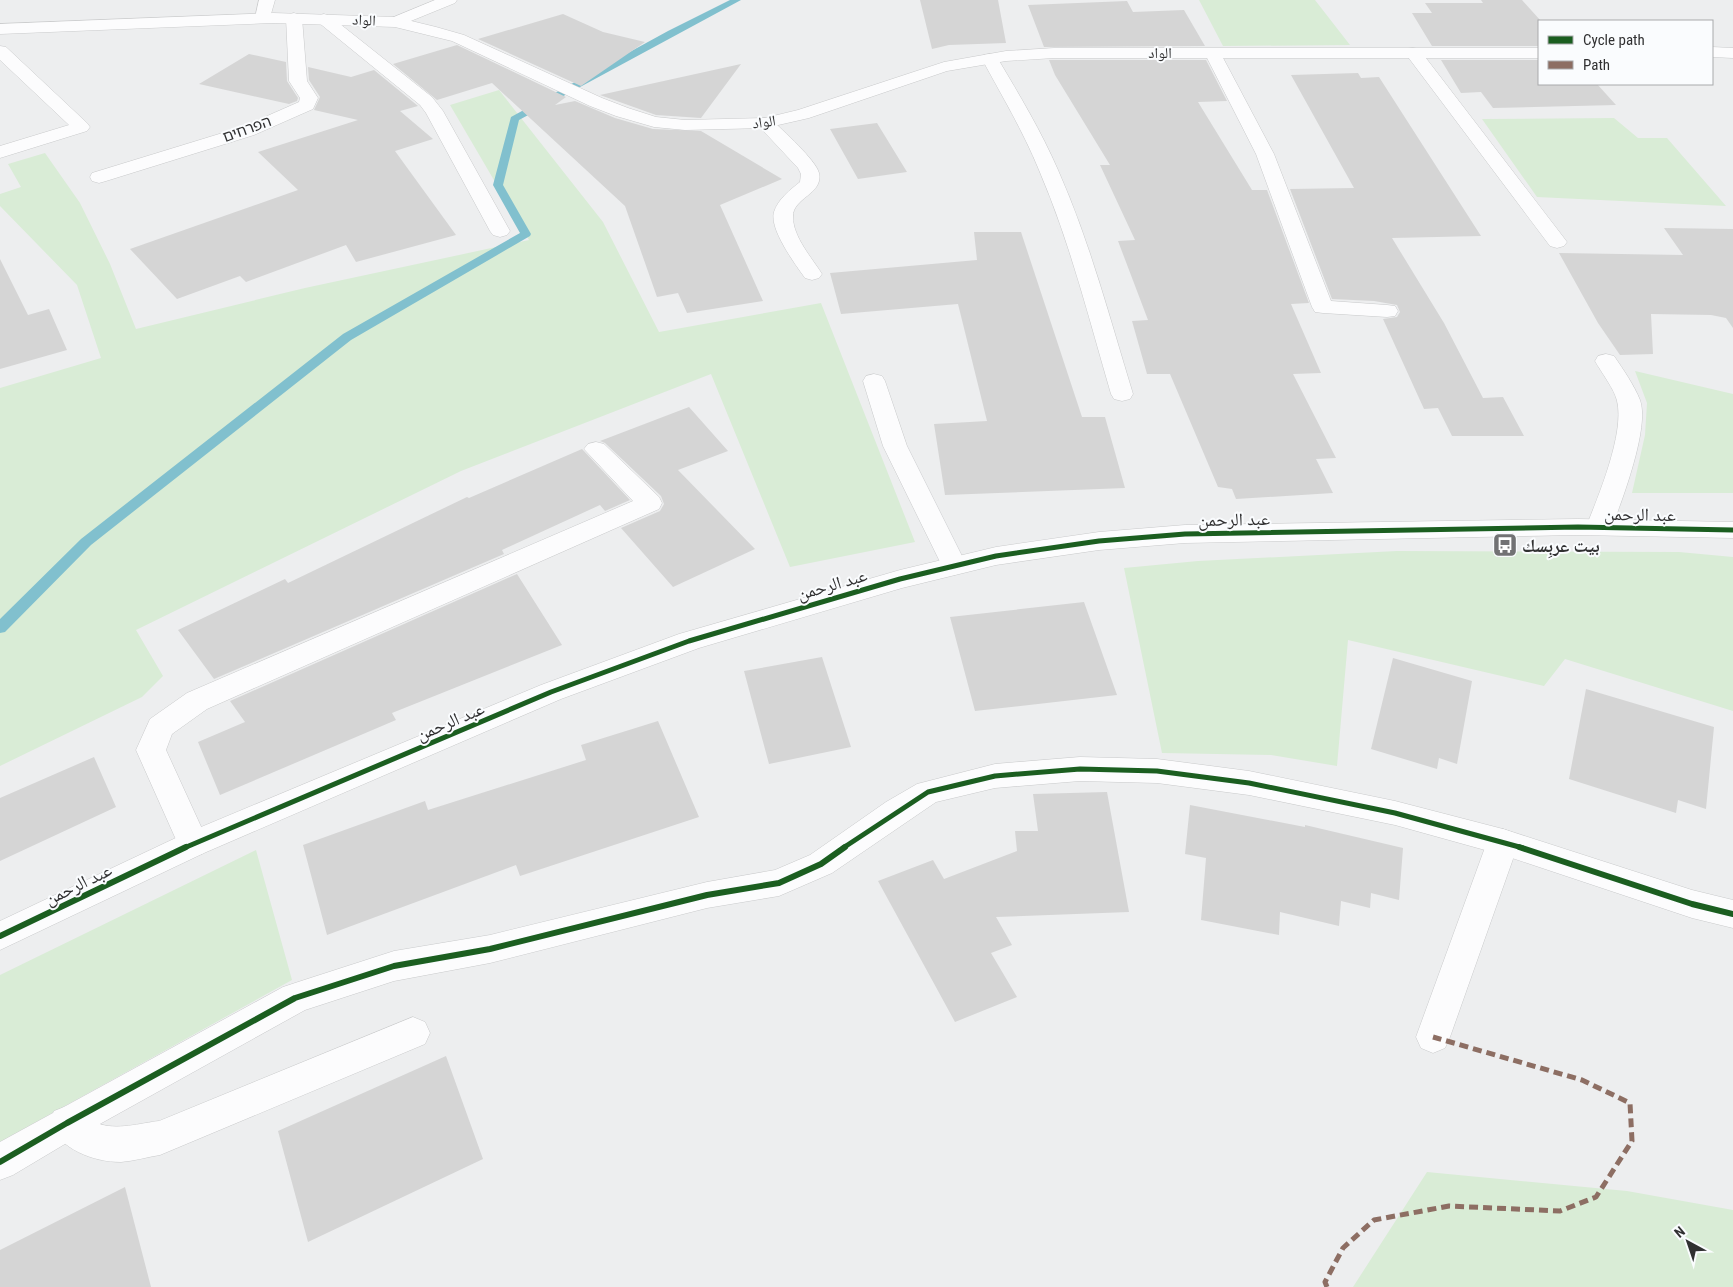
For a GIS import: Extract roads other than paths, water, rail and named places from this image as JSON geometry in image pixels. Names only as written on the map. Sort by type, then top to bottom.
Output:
[{"type":"street","points":[[263,18],[267,0]]},
{"type":"street","points":[[395,22],[449,0]]},
{"type":"street","name":"الواد","points":[[0,29],[263,18],[395,22],[458,38],[596,102],[654,122],[685,125],[765,123],[803,114],[944,67],[990,59],[1054,52],[1213,54],[1538,53]]},
{"type":"street","name":"הפרחים","points":[[99,176],[248,130],[307,105],[309,98],[298,81],[294,18]]},
{"type":"street","points":[[324,19],[426,101],[434,111],[500,231]]},
{"type":"street","points":[[0,51],[81,127],[0,152]]},
{"type":"street","points":[[1713,52],[1733,53]]},
{"type":"street","points":[[1413,53],[1557,242]]},
{"type":"street","points":[[1213,54],[1265,154],[1323,307],[1387,312]]},
{"type":"street","points":[[990,59],[1036,141],[1059,198],[1089,286],[1122,394]]},
{"type":"street","points":[[765,123],[806,166],[810,174],[809,184],[783,212],[783,226],[812,274]]},
{"type":"street","points":[[1599,527],[1620,472],[1629,426],[1629,401],[1606,361]]},
{"type":"street","points":[[874,381],[895,446],[954,566]]},
{"type":"street","points":[[193,844],[151,750],[160,728],[197,701],[650,503],[596,449]]},
{"type":"street","name":"عبد الرحمن","points":[[0,936],[193,844],[552,692],[689,641],[900,579],[996,556],[1090,543],[1185,534],[1599,527],[1733,530]]},
{"type":"street","points":[[0,1162],[67,1123],[295,998],[394,966],[490,949],[708,895],[779,883],[821,864],[897,811],[928,792],[995,776],[1080,769],[1157,771],[1240,782],[1395,813],[1503,842],[1692,904],[1733,914]]},
{"type":"street","points":[[1433,1037],[1503,842]]},
{"type":"street","points":[[67,1123],[91,1140],[120,1144],[160,1138],[413,1033]]},
{"type":"waterway","points":[[0,628],[86,542],[347,337],[526,234],[498,185],[514,119],[671,33],[737,0]]},
{"type":"place","name":"بيت عربِسك","points":[[1505,545]]}]
